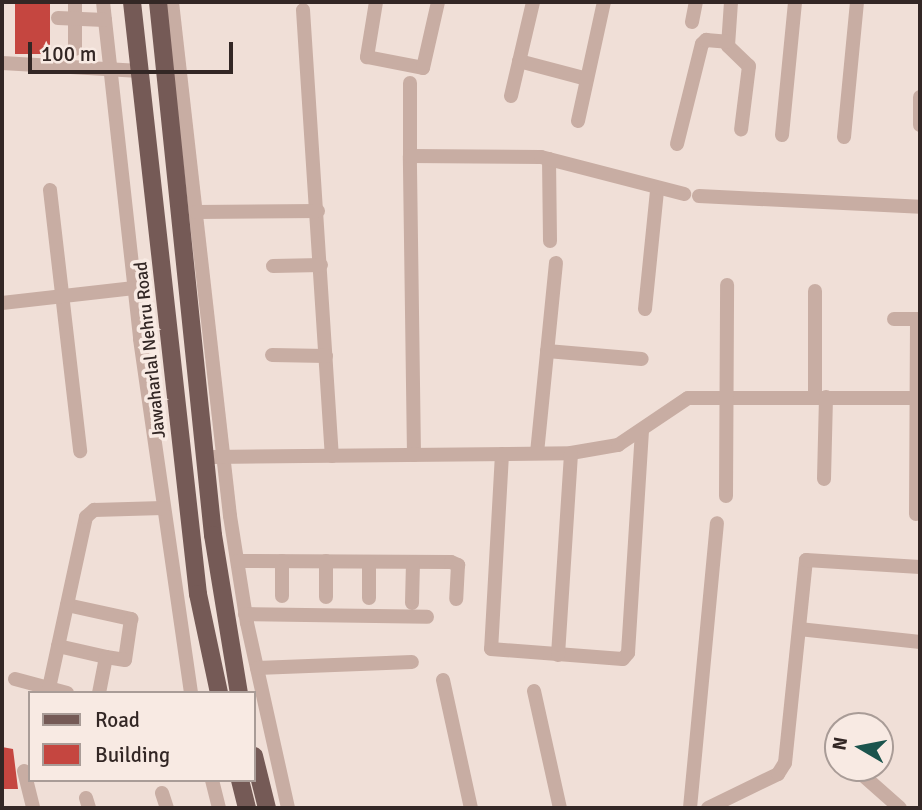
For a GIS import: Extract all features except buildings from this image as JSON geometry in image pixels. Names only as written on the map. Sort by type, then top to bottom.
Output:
[{"type":"main road","name":"Jawaharlal Nehru Road","points":[[132,2],[198,594],[219,691]]},
{"type":"main road","points":[[158,2],[214,457],[239,691]]},
{"type":"main road","points":[[256,764],[267,808]]},
{"type":"main road","points":[[240,782],[247,808]]},
{"type":"street","points":[[75,2],[75,49]]},
{"type":"street","points":[[103,2],[134,288],[191,691]]},
{"type":"street","points":[[173,2],[196,212],[214,457],[288,808]]},
{"type":"street","points":[[376,2],[367,57],[423,68],[439,2]]},
{"type":"street","points":[[511,96],[533,2]]},
{"type":"street","points":[[578,121],[604,2]]},
{"type":"street","points":[[692,22],[696,2]]},
{"type":"street","points":[[727,42],[731,2]]},
{"type":"street","points":[[782,135],[795,2]]},
{"type":"street","points":[[844,136],[857,2]]},
{"type":"street","points":[[303,10],[332,456]]},
{"type":"street","points":[[58,18],[105,20]]},
{"type":"street","points":[[677,144],[702,44],[709,40],[727,42],[749,66],[741,130]]},
{"type":"street","points":[[519,61],[587,79]]},
{"type":"street","points":[[2,63],[140,71]]},
{"type":"street","points":[[410,83],[414,455]]},
{"type":"street","points":[[920,97],[920,125]]},
{"type":"street","points":[[410,156],[549,159],[657,190],[684,194]]},
{"type":"street","points":[[549,159],[550,241]]},
{"type":"street","points":[[50,190],[80,451]]},
{"type":"street","points":[[645,309],[657,190]]},
{"type":"street","points":[[699,196],[920,207]]},
{"type":"street","points":[[196,212],[318,211]]},
{"type":"street","points":[[537,453],[556,263]]},
{"type":"street","points":[[273,266],[321,265]]},
{"type":"street","points":[[726,496],[724,399],[727,285]]},
{"type":"street","points":[[2,303],[134,288]]},
{"type":"street","points":[[815,291],[824,479]]},
{"type":"street","points":[[894,319],[919,319],[916,514]]},
{"type":"street","points":[[547,351],[642,359]]},
{"type":"street","points":[[272,355],[326,356]]},
{"type":"street","points":[[214,457],[571,453],[618,445],[642,431],[684,399],[919,398]]},
{"type":"street","points":[[502,454],[489,646],[495,651],[627,657],[642,431]]},
{"type":"street","points":[[558,655],[571,453]]},
{"type":"street","points":[[49,688],[89,513],[163,508]]},
{"type":"street","points":[[690,808],[717,523]]},
{"type":"street","points":[[708,808],[778,774],[785,763],[808,558],[920,567]]},
{"type":"street","points":[[238,561],[455,563],[456,599]]},
{"type":"street","points":[[282,561],[282,596]]},
{"type":"street","points":[[327,561],[327,597]]},
{"type":"street","points":[[369,562],[369,598]]},
{"type":"street","points":[[412,603],[413,562]]},
{"type":"street","points":[[58,646],[125,660],[131,619],[67,605]]},
{"type":"street","points":[[245,614],[427,617]]},
{"type":"street","points":[[799,628],[920,642]]},
{"type":"street","points":[[99,691],[106,657]]},
{"type":"street","points":[[257,668],[412,662]]},
{"type":"street","points":[[15,679],[60,691]]},
{"type":"street","points":[[443,680],[471,808]]},
{"type":"street","points":[[534,691],[560,808]]},
{"type":"street","points":[[24,771],[33,808]]},
{"type":"street","points":[[212,782],[219,808]]},
{"type":"street","points":[[871,782],[900,808]]},
{"type":"street","points":[[162,793],[166,808]]}]
